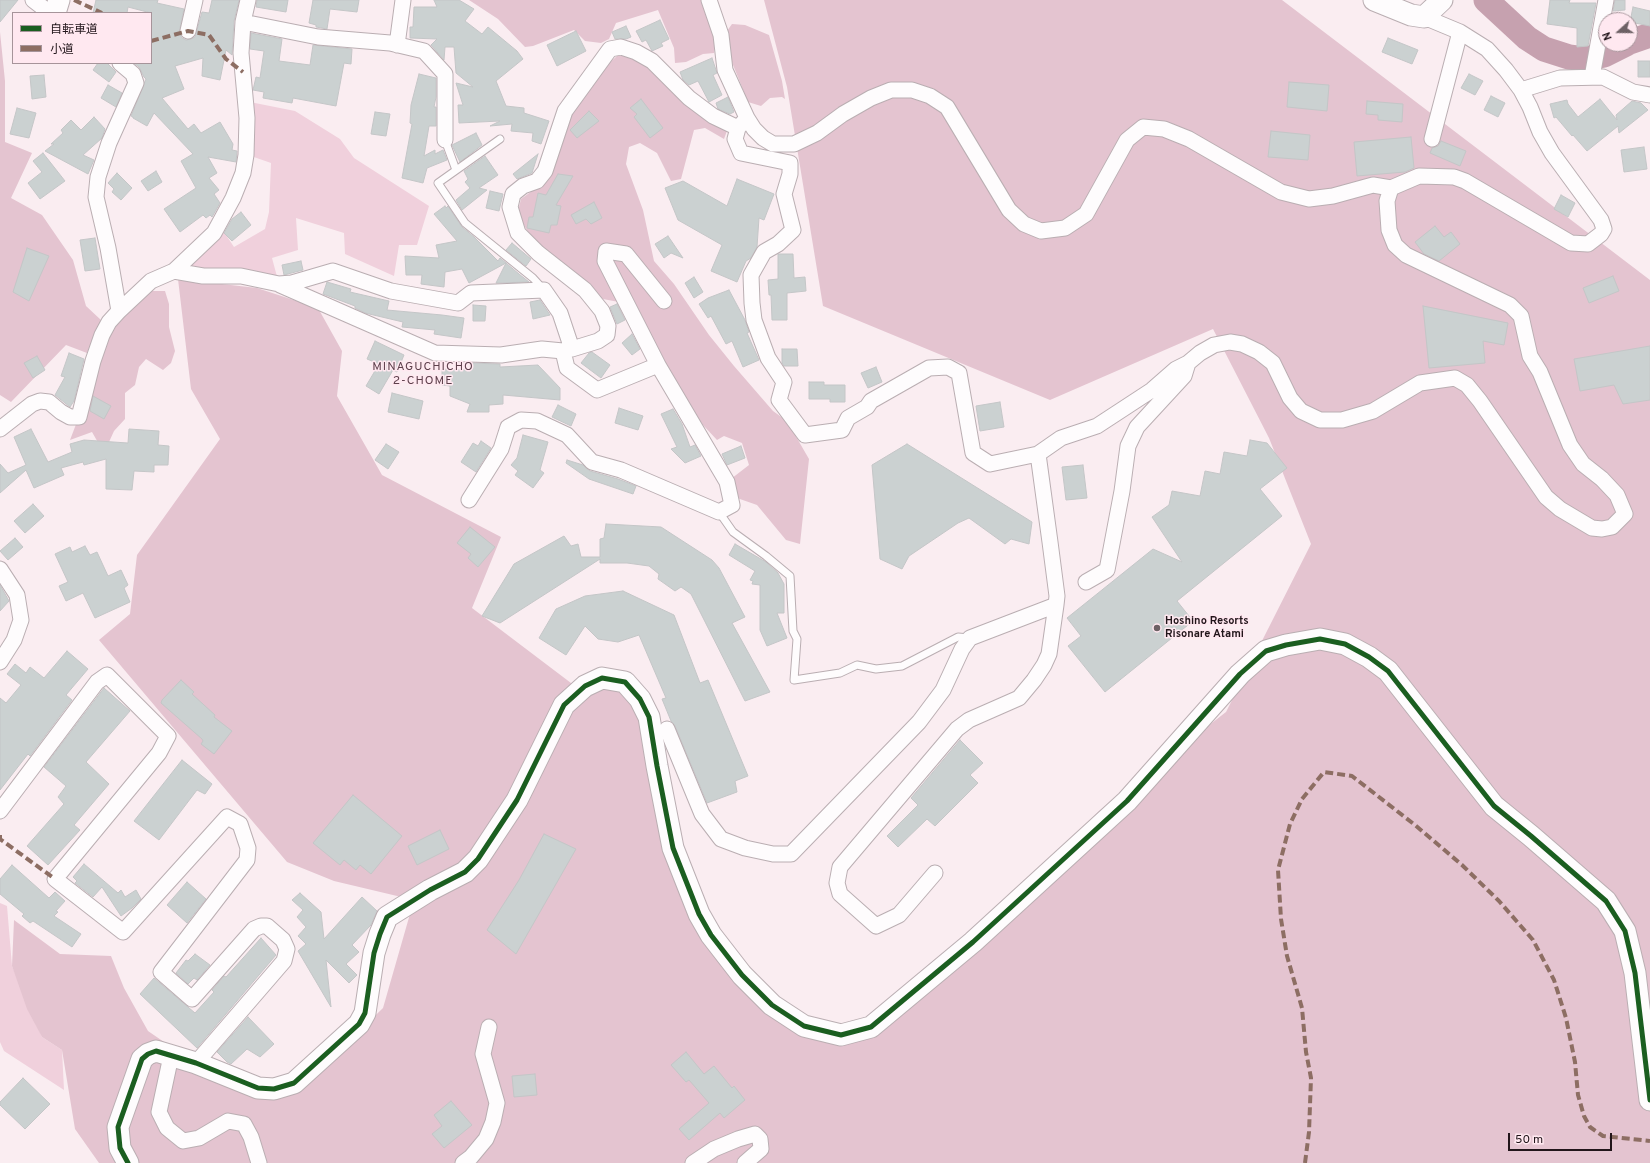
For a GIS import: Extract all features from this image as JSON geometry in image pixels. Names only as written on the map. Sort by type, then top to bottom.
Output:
[{"type":"street","points":[[33,0],[49,12]]},
{"type":"street","points":[[55,12],[59,0]]},
{"type":"street","points":[[188,31],[195,0]]},
{"type":"street","points":[[0,429],[32,404],[40,401],[49,402],[61,412],[70,416],[79,417],[93,361],[102,334],[109,322],[151,281],[174,271],[214,233],[233,198],[243,173],[246,155],[247,118],[241,53],[243,22],[248,0]]},
{"type":"street","points":[[397,45],[403,0]]},
{"type":"street","points":[[709,0],[721,35],[726,70],[742,123],[735,139],[741,153],[790,163],[790,174],[784,194],[794,230],[778,244],[764,252],[751,275],[752,303],[754,320],[768,358],[784,382],[779,400],[805,435],[842,430],[848,418],[867,407],[871,401],[929,368],[948,368],[959,373],[973,453],[990,464],[1038,454],[1061,438],[1097,426],[1152,390],[1176,369],[1188,362],[1200,352],[1214,345],[1230,342],[1242,344],[1259,352],[1273,363],[1290,398],[1301,411],[1320,420],[1342,420],[1373,411],[1420,383],[1455,378],[1467,385],[1480,401],[1546,497],[1560,509],[1592,528],[1602,529],[1612,527],[1625,514],[1617,496],[1602,479],[1583,464],[1570,445],[1540,372],[1530,356],[1521,316],[1510,305],[1406,255],[1395,245],[1389,230],[1387,201],[1391,188]]},
{"type":"street","points":[[174,271],[203,276],[241,276],[279,284],[435,353],[501,354],[542,349],[567,350],[598,341],[607,335],[608,326],[602,311],[585,290],[538,253],[518,233],[510,207],[513,194],[523,186],[538,181],[546,171],[565,111],[610,49],[621,47],[636,52],[652,61],[689,98],[713,116],[742,123],[754,129],[763,138],[773,144],[794,144],[817,133],[844,114],[871,98],[891,90],[912,90],[930,96],[947,107],[1010,210],[1024,224],[1041,231],[1065,228],[1086,214],[1127,140],[1142,127],[1164,129],[1189,139],[1281,192],[1309,199],[1333,196],[1373,184],[1391,188],[1419,176],[1454,177],[1472,184],[1571,243],[1588,244],[1601,234],[1604,229],[1601,220],[1552,153],[1540,132],[1530,106],[1521,90],[1506,70],[1487,49],[1460,32],[1424,17],[1411,15],[1374,0]]},
{"type":"street","points":[[1424,17],[1442,0]]},
{"type":"street","points":[[1592,78],[1606,0]]},
{"type":"street","points":[[243,22],[318,37],[397,45],[424,51],[445,74],[445,140]]},
{"type":"street","points":[[1432,139],[1460,32]]},
{"type":"street","points":[[119,311],[108,248],[96,197],[98,177],[109,143],[136,83],[133,74],[121,64]]},
{"type":"street","points":[[1521,90],[1560,78],[1603,77],[1633,92],[1650,95]]},
{"type":"street","points":[[469,500],[502,449],[508,427],[521,420],[537,421],[567,435],[592,462],[621,470],[719,512],[732,505],[727,482],[658,365],[605,261],[606,251],[626,254],[664,301]]},
{"type":"street","points":[[279,284],[292,283],[333,271],[391,291],[458,303],[472,293],[544,290],[560,313],[567,350],[567,368],[597,390],[658,365]]},
{"type":"street","points":[[1086,582],[1107,570],[1122,491],[1128,446],[1137,427],[1184,376],[1188,362]]},
{"type":"street","points":[[935,873],[900,915],[876,926],[840,894],[837,883],[840,866],[957,729],[969,720],[1019,698],[1044,665],[1049,654],[1056,596],[1038,454]]},
{"type":"street","points":[[0,569],[18,596],[21,620],[14,640],[0,662]]},
{"type":"street","points":[[667,729],[702,814],[721,839],[744,848],[773,854],[791,854],[919,722],[943,690],[962,649],[970,638],[1056,605]]},
{"type":"street","points":[[128,1163],[120,1148],[118,1127],[142,1059],[148,1054],[156,1051],[196,1063],[258,1088],[274,1089],[294,1083],[359,1024],[365,1013],[374,953],[387,917],[425,893],[465,872],[478,859],[517,800],[564,705],[585,686],[602,678],[626,682],[640,699],[649,717],[656,766],[673,848],[699,914],[711,935],[742,974],[772,1005],[804,1026],[841,1035],[871,1027],[973,942],[1127,801],[1240,674],[1266,652],[1286,645],[1320,639],[1345,644],[1369,657],[1388,672],[1494,806],[1606,901],[1625,930],[1635,973],[1650,1100]]},
{"type":"street","points":[[0,811],[97,682],[107,675],[168,736],[159,753],[55,879],[123,932],[227,817],[240,824],[248,848],[247,860],[161,972],[192,999],[254,930],[261,926],[267,926],[283,940],[286,949],[284,961],[196,1063]]},
{"type":"street","points":[[463,1163],[471,1157],[486,1139],[493,1122],[497,1103],[483,1054],[489,1027]]},
{"type":"street","points":[[171,1056],[159,1112],[167,1128],[183,1141],[199,1138],[228,1122],[244,1124],[251,1136],[259,1163]]},
{"type":"street","points":[[693,1163],[714,1149],[755,1134],[760,1139],[762,1149],[745,1163]]},
{"type":"lane","points":[[500,139],[438,183],[465,223],[534,278],[544,290]]},
{"type":"lane","points":[[445,140],[456,170]]},
{"type":"lane","points":[[719,512],[733,532],[790,576],[793,631],[797,639],[794,680],[840,673],[857,665],[876,669],[902,666],[958,636],[970,638]]},
{"type":"shaded area","points":[[469,0],[703,0],[715,36],[714,53],[703,54],[686,62],[675,63],[674,48],[658,10],[616,23],[609,39],[601,43],[585,41],[574,30],[533,46],[525,47],[498,19]]},
{"type":"shaded area","points":[[764,0],[1282,0],[1650,280],[1650,1163],[99,1163],[75,1129],[62,1050],[42,1037],[27,1009],[12,966],[14,920],[60,954],[111,956],[124,988],[148,1031],[234,1090],[299,1090],[383,1008],[414,900],[334,881],[287,862],[99,640],[130,614],[137,555],[220,439],[191,389],[178,279],[257,288],[318,308],[342,351],[337,396],[382,475],[501,537],[472,608],[571,683],[617,686],[636,704],[684,901],[801,1027],[861,1038],[959,964],[1099,811],[1226,712],[1311,544],[1269,438],[1213,329],[1050,400],[823,306],[787,87]]},
{"type":"shaded area","points":[[732,24],[745,25],[769,35],[782,81],[785,99],[782,97],[770,98],[761,106],[748,102],[725,45],[727,31]]},
{"type":"shaded area","points":[[0,32],[5,81],[5,142],[32,153],[11,198],[42,215],[73,260],[86,306],[101,320],[87,353],[66,345],[11,402],[0,395]]},
{"type":"shaded area","points":[[617,56],[637,56],[683,103],[728,128],[724,139],[705,128],[694,130],[681,179],[671,181],[657,153],[640,143],[629,147],[626,164],[643,210],[654,261],[674,284],[709,335],[734,366],[773,411],[787,421],[809,459],[800,544],[786,540],[757,505],[737,498],[727,482],[749,465],[742,443],[724,436],[717,440],[703,425],[624,303],[603,299],[551,253],[535,242],[525,227],[518,211],[521,199],[543,183],[559,137],[576,104],[606,66]]},
{"type":"shaded area","points":[[250,102],[295,111],[340,139],[354,158],[429,206],[417,245],[399,245],[394,276],[345,254],[344,233],[296,218],[298,250],[272,258],[279,284],[182,273],[224,232],[234,247],[265,229],[269,212],[271,163],[251,156]]},
{"type":"shaded area","points":[[147,291],[165,291],[169,304],[169,327],[175,351],[171,363],[163,370],[146,359],[139,367],[135,385],[125,393],[125,419],[114,431],[104,453],[92,432],[70,440],[101,359],[106,335],[119,323]]},
{"type":"shaded area","points":[[0,903],[7,906],[12,966],[42,1037],[62,1050],[64,1090],[4,1051],[0,1042]]},
{"type":"building","points":[[0,0],[18,0],[0,22]]},
{"type":"building","points":[[96,0],[158,0],[157,3],[184,9],[179,33],[182,38],[186,40],[195,37],[202,12],[209,13],[212,0],[239,0],[234,21],[232,55],[226,50],[220,80],[202,76],[203,58],[175,66],[184,89],[162,98],[188,129],[194,124],[201,133],[220,122],[233,144],[232,150],[237,151],[236,162],[208,157],[217,173],[209,178],[219,190],[214,194],[220,203],[212,217],[210,215],[206,218],[203,215],[180,232],[164,209],[196,188],[181,161],[193,154],[154,113],[147,126],[131,116],[146,79],[139,67],[135,64],[152,64],[152,12],[128,7],[127,12],[93,12]]},
{"type":"building","points":[[257,0],[288,0],[286,12],[256,7]]},
{"type":"building","points":[[313,0],[359,0],[357,12],[330,9],[327,29],[316,27],[316,25],[309,23]]},
{"type":"building","points":[[434,0],[459,0],[474,9],[465,21],[482,34],[488,27],[517,51],[523,59],[496,81],[506,106],[524,108],[524,113],[549,121],[541,144],[532,141],[533,133],[511,131],[512,124],[490,126],[500,121],[459,123],[458,105],[463,105],[456,83],[473,87],[456,73],[454,47],[445,47],[444,60],[431,45],[437,39],[410,38],[410,27],[413,27],[414,7],[437,7]]},
{"type":"building","points":[[1550,0],[1570,0],[1569,3],[1596,3],[1588,46],[1577,47],[1577,28],[1547,24]]},
{"type":"building","points":[[1615,0],[1625,0],[1625,10],[1613,11]]},
{"type":"building","points":[[1633,7],[1650,11],[1650,26],[1638,24],[1638,12],[1632,12]]},
{"type":"building","points":[[660,20],[669,39],[661,43],[663,46],[652,51],[646,40],[642,42],[636,31]]},
{"type":"building","points":[[626,26],[631,37],[626,39],[615,39],[612,32]]},
{"type":"building","points":[[576,31],[586,51],[557,66],[547,45]]},
{"type":"building","points":[[251,33],[282,39],[279,61],[310,65],[313,45],[352,49],[351,64],[344,63],[336,106],[293,98],[292,103],[263,98],[264,92],[253,90],[256,77],[260,78],[264,51],[250,49]]},
{"type":"building","points":[[1388,38],[1418,50],[1412,64],[1382,52]]},
{"type":"building","points":[[712,58],[717,73],[713,75],[722,95],[709,102],[698,81],[689,85],[683,80],[680,72]]},
{"type":"building","points":[[1638,61],[1650,61],[1650,77],[1638,77]]},
{"type":"building","points":[[97,64],[108,64],[116,72],[109,82],[93,70]]},
{"type":"building","points":[[419,74],[436,78],[436,97],[434,107],[436,107],[436,126],[429,126],[424,156],[435,150],[435,154],[443,150],[447,160],[427,168],[423,183],[402,178],[412,124],[410,123],[411,105]]},
{"type":"building","points":[[1469,74],[1483,81],[1475,95],[1461,88]]},
{"type":"building","points":[[44,75],[46,97],[32,99],[30,76]]},
{"type":"building","points":[[1289,82],[1329,85],[1327,111],[1287,107]]},
{"type":"building","points":[[108,85],[122,93],[116,107],[101,98]]},
{"type":"building","points":[[1491,96],[1505,103],[1498,117],[1484,110]]},
{"type":"building","points":[[728,97],[734,112],[730,114],[718,109],[716,103]]},
{"type":"building","points":[[641,99],[663,128],[650,138],[634,117],[637,114],[630,108]]},
{"type":"building","points":[[1600,99],[1617,120],[1616,115],[1632,101],[1641,103],[1648,110],[1619,133],[1618,126],[1587,151],[1556,117],[1554,118],[1550,104],[1567,100],[1568,104],[1578,117]]},
{"type":"building","points":[[1367,101],[1403,104],[1402,122],[1378,120],[1378,115],[1366,114]]},
{"type":"building","points":[[17,108],[36,113],[29,138],[10,134]]},
{"type":"building","points":[[589,111],[599,121],[577,138],[570,130]]},
{"type":"building","points":[[375,112],[390,114],[386,136],[371,134]]},
{"type":"building","points":[[94,117],[105,129],[102,138],[83,155],[94,160],[88,174],[45,151],[54,144],[51,144],[63,133],[61,130],[71,120],[81,130]]},
{"type":"building","points":[[1271,131],[1310,135],[1308,160],[1268,157]]},
{"type":"building","points":[[476,133],[482,145],[460,162],[452,145]]},
{"type":"building","points":[[1411,137],[1414,168],[1405,172],[1357,176],[1354,142]]},
{"type":"building","points":[[1441,141],[1466,151],[1460,166],[1430,153],[1432,148],[1438,146]]},
{"type":"building","points":[[1644,147],[1647,169],[1624,172],[1621,150]]},
{"type":"building","points":[[43,153],[65,181],[40,199],[28,183],[42,172],[33,161]]},
{"type":"building","points":[[538,154],[532,173],[517,179],[513,174]]},
{"type":"building","points":[[485,156],[498,175],[479,188],[487,190],[462,210],[456,200],[470,188],[465,182],[468,179],[464,171]]},
{"type":"building","points":[[156,171],[162,182],[148,191],[141,181]]},
{"type":"building","points":[[117,173],[132,188],[121,200],[112,192],[114,189],[108,183]]},
{"type":"building","points":[[558,174],[573,176],[556,205],[561,206],[557,225],[551,225],[549,233],[527,228],[529,217],[533,217],[538,193],[546,195]]},
{"type":"building","points":[[737,179],[774,194],[764,220],[759,218],[757,247],[751,258],[746,261],[737,282],[711,271],[722,245],[678,220],[665,188],[683,181],[727,206]]},
{"type":"building","points":[[490,191],[503,194],[499,211],[486,208]]},
{"type":"building","points":[[1561,195],[1575,203],[1568,217],[1554,209]]},
{"type":"building","points":[[594,202],[602,218],[591,224],[586,219],[576,224],[571,215]]},
{"type":"building","points":[[445,206],[446,208],[448,206],[462,227],[498,261],[500,258],[506,263],[469,283],[462,269],[445,272],[444,287],[421,284],[422,275],[406,275],[405,256],[439,258],[436,245],[457,241],[434,214]]},
{"type":"building","points":[[241,212],[251,225],[232,241],[224,233],[232,219]]},
{"type":"building","points":[[1435,226],[1444,237],[1451,232],[1460,244],[1439,261],[1424,254],[1415,242]]},
{"type":"building","points":[[668,236],[683,258],[671,253],[664,258],[655,244]]},
{"type":"building","points":[[95,238],[100,269],[85,271],[80,240]]},
{"type":"building","points":[[512,243],[531,259],[526,266],[506,250]]},
{"type":"building","points":[[27,248],[49,256],[29,301],[13,292]]},
{"type":"building","points":[[778,254],[793,254],[794,278],[805,277],[806,291],[787,293],[787,320],[772,320],[771,295],[769,295],[768,280],[778,279]]},
{"type":"building","points":[[301,261],[303,270],[284,275],[282,265]]},
{"type":"building","points":[[506,263],[519,274],[529,282],[496,283]]},
{"type":"building","points":[[1613,276],[1619,291],[1589,303],[1583,288]]},
{"type":"building","points":[[694,277],[703,292],[694,298],[685,283]]},
{"type":"building","points":[[327,282],[351,289],[350,292],[389,301],[387,310],[464,318],[461,338],[434,334],[435,330],[402,327],[403,322],[365,313],[355,308],[355,306],[323,294]]},
{"type":"building","points":[[729,290],[745,320],[749,332],[747,333],[759,360],[743,367],[732,341],[726,344],[711,316],[708,318],[699,304],[708,298]]},
{"type":"building","points":[[540,300],[550,315],[533,319],[530,302]]},
{"type":"building","points":[[617,304],[625,320],[617,324],[610,307]]},
{"type":"building","points":[[473,305],[486,306],[485,321],[473,321]]},
{"type":"building","points":[[1423,306],[1508,323],[1504,345],[1483,341],[1485,363],[1429,368]]},
{"type":"building","points":[[632,334],[640,349],[632,355],[622,343]]},
{"type":"building","points":[[375,341],[404,355],[397,372],[393,370],[379,394],[366,386],[379,364],[367,359]]},
{"type":"building","points":[[1650,346],[1650,400],[1623,404],[1614,385],[1580,391],[1574,359]]},
{"type":"building","points":[[782,349],[797,349],[798,366],[784,366],[782,363]]},
{"type":"building","points":[[592,352],[610,365],[601,378],[581,363],[589,353]]},
{"type":"building","points":[[69,353],[84,359],[74,401],[70,407],[55,395],[65,377],[61,376]]},
{"type":"building","points":[[37,356],[45,370],[33,378],[24,363]]},
{"type":"building","points":[[470,363],[500,364],[500,367],[538,365],[560,388],[560,400],[503,395],[503,404],[489,405],[489,412],[467,412],[470,404],[450,396],[450,386],[442,385],[442,369],[470,370]]},
{"type":"building","points":[[876,367],[882,382],[868,388],[861,373]]},
{"type":"building","points":[[809,382],[824,382],[824,385],[845,385],[845,402],[830,402],[830,399],[809,399]]},
{"type":"building","points":[[392,393],[423,401],[419,419],[388,412]]},
{"type":"building","points":[[93,396],[111,406],[104,419],[90,411]]},
{"type":"building","points":[[1000,402],[1004,427],[980,431],[976,406]]},
{"type":"building","points":[[558,405],[576,414],[571,426],[552,417]]},
{"type":"building","points":[[619,408],[643,416],[638,430],[615,423]]},
{"type":"building","points":[[673,409],[682,424],[690,447],[695,445],[701,456],[685,463],[671,449],[677,447],[661,414]]},
{"type":"building","points":[[31,429],[48,462],[72,452],[70,444],[84,440],[128,443],[129,429],[159,431],[158,445],[169,446],[168,465],[154,465],[154,472],[134,471],[132,490],[106,489],[106,459],[84,465],[83,462],[61,468],[64,475],[34,488],[26,470],[0,493],[0,464],[8,473],[26,465],[14,437]]},
{"type":"building","points":[[523,435],[548,442],[540,470],[544,473],[533,488],[515,475],[518,471],[511,465],[517,458]]},
{"type":"building","points":[[1250,440],[1267,443],[1287,468],[1260,489],[1282,516],[1177,601],[1193,621],[1105,692],[1068,646],[1081,636],[1067,618],[1153,549],[1182,562],[1152,517],[1169,505],[1172,491],[1200,496],[1205,471],[1220,474],[1224,452],[1247,456]]},
{"type":"building","points":[[481,441],[491,448],[476,472],[461,462],[473,443],[478,446]]},
{"type":"building","points":[[386,444],[399,452],[388,469],[375,460]]},
{"type":"building","points":[[907,444],[1032,522],[1029,544],[1011,539],[1005,544],[969,518],[958,523],[909,556],[902,569],[880,559],[872,465]]},
{"type":"building","points":[[741,446],[745,458],[727,465],[722,454]]},
{"type":"building","points":[[567,460],[583,465],[590,471],[636,486],[633,494],[589,479],[566,463]]},
{"type":"building","points":[[1083,465],[1087,498],[1066,500],[1062,467]]},
{"type":"building","points":[[33,504],[44,516],[25,533],[14,521]]},
{"type":"building","points":[[606,524],[661,527],[712,560],[719,568],[745,617],[732,623],[770,692],[745,701],[691,594],[681,587],[675,591],[658,579],[659,574],[649,566],[627,563],[600,563],[600,559],[500,623],[482,616],[514,564],[564,536],[571,546],[578,544],[581,557],[600,557],[600,539],[604,538]]},
{"type":"building","points":[[470,527],[495,547],[478,567],[468,558],[471,554],[457,543]]},
{"type":"building","points":[[15,538],[23,547],[8,560],[0,551]]},
{"type":"building","points":[[735,544],[766,562],[778,573],[784,584],[784,613],[777,613],[787,638],[767,646],[760,630],[760,585],[752,584],[753,581],[750,580],[755,571],[729,555]]},
{"type":"building","points":[[85,546],[90,555],[97,552],[108,576],[121,570],[128,585],[124,588],[130,602],[95,618],[83,593],[66,601],[59,586],[68,582],[55,554],[70,547],[72,552]]},
{"type":"building","points":[[0,585],[9,601],[0,611]]},
{"type":"building","points":[[623,591],[674,615],[700,683],[708,680],[748,776],[735,781],[737,792],[707,803],[675,726],[671,721],[662,699],[666,698],[639,635],[618,642],[598,639],[585,626],[566,655],[539,638],[556,609],[585,596]]},
{"type":"building","points":[[67,651],[88,669],[66,695],[72,700],[30,756],[28,754],[0,790],[0,698],[6,703],[21,685],[7,674],[15,664],[26,673],[30,667],[44,678]]},
{"type":"building","points":[[181,680],[194,692],[192,694],[215,715],[214,717],[232,731],[214,754],[201,744],[203,741],[202,739],[161,703],[162,700]]},
{"type":"building","points":[[104,688],[130,711],[86,762],[109,784],[74,825],[80,830],[48,865],[27,846],[64,804],[58,797],[66,786],[44,767]]},
{"type":"building","points":[[960,740],[983,763],[970,775],[978,783],[935,826],[927,819],[898,847],[887,836],[918,805],[911,798]]},
{"type":"building","points":[[182,760],[212,784],[205,794],[197,790],[159,840],[134,821]]},
{"type":"building","points":[[353,795],[402,836],[371,874],[360,865],[356,870],[344,860],[340,865],[313,843]]},
{"type":"building","points":[[440,830],[449,849],[417,865],[408,846]]},
{"type":"building","points":[[544,834],[576,849],[516,954],[487,930],[519,880]]},
{"type":"building","points":[[84,864],[118,893],[121,890],[125,897],[136,890],[141,899],[121,916],[102,887],[93,897],[75,883],[77,881],[73,877]]},
{"type":"building","points":[[12,865],[49,898],[55,892],[65,901],[56,911],[58,912],[54,916],[81,934],[72,947],[33,921],[30,923],[22,916],[24,914],[0,894],[0,879]]},
{"type":"building","points":[[187,882],[206,899],[187,923],[167,905]]},
{"type":"building","points":[[300,893],[321,912],[324,939],[362,897],[377,911],[371,925],[352,945],[359,952],[346,964],[357,975],[349,983],[326,960],[331,1007],[298,951],[306,944],[298,936],[306,927],[297,917],[303,910],[292,900]]},
{"type":"building","points":[[261,938],[276,955],[197,1048],[140,994],[154,978],[195,1013],[214,992],[212,990],[224,976],[226,977]]},
{"type":"building","points":[[195,954],[210,965],[197,980],[194,978],[188,984],[176,973],[186,960],[188,961]]},
{"type":"building","points":[[248,1017],[274,1044],[260,1057],[247,1049],[231,1064],[217,1052]]},
{"type":"building","points":[[686,1052],[704,1074],[714,1066],[732,1088],[734,1086],[745,1100],[724,1118],[720,1113],[689,1140],[679,1129],[709,1103],[689,1080],[686,1082],[671,1065]]},
{"type":"building","points":[[535,1074],[537,1095],[514,1097],[512,1076]]},
{"type":"building","points":[[23,1078],[50,1104],[25,1129],[0,1105],[0,1102]]},
{"type":"building","points":[[451,1101],[472,1125],[444,1148],[432,1134],[442,1126],[434,1115]]},
{"type":"waterway","points":[[1486,0],[1527,38],[1544,49],[1569,57],[1585,59],[1604,55],[1610,52]]},
{"type":"waterway","points":[[1638,39],[1650,35]]},
{"type":"marked path","points":[[74,0],[100,12]]},
{"type":"marked path","points":[[152,41],[188,31],[209,35],[226,59],[243,72]]},
{"type":"marked path","points":[[1305,1163],[1309,1132],[1311,1078],[1306,1052],[1302,1008],[1287,956],[1281,919],[1278,870],[1290,824],[1302,799],[1324,772],[1352,776],[1415,825],[1462,865],[1499,901],[1533,940],[1554,980],[1566,1018],[1575,1062],[1578,1095],[1584,1116],[1590,1127],[1603,1136],[1650,1141]]},
{"type":"marked path","points":[[0,835],[0,839],[55,879]]},
{"type":"cycle path","points":[[128,1163],[120,1148],[118,1127],[142,1059],[148,1054],[156,1051],[196,1063],[258,1088],[274,1089],[294,1083],[359,1024],[365,1013],[374,953],[387,917],[430,890],[465,872],[478,859],[517,800],[564,705],[585,686],[602,678],[625,682],[640,699],[649,717],[673,848],[699,914],[711,935],[742,975],[772,1005],[804,1026],[841,1035],[871,1027],[973,942],[1127,801],[1240,674],[1266,651],[1286,645],[1320,639],[1345,644],[1369,657],[1388,671],[1494,806],[1606,901],[1625,931],[1635,973],[1650,1100]]},
{"type":"place","name":"Hoshino Resorts Risonare Atami","points":[[1157,628]]},
{"type":"district","name":"MINAGUCHICHO 2-CHOME","points":[[423,375]]}]
